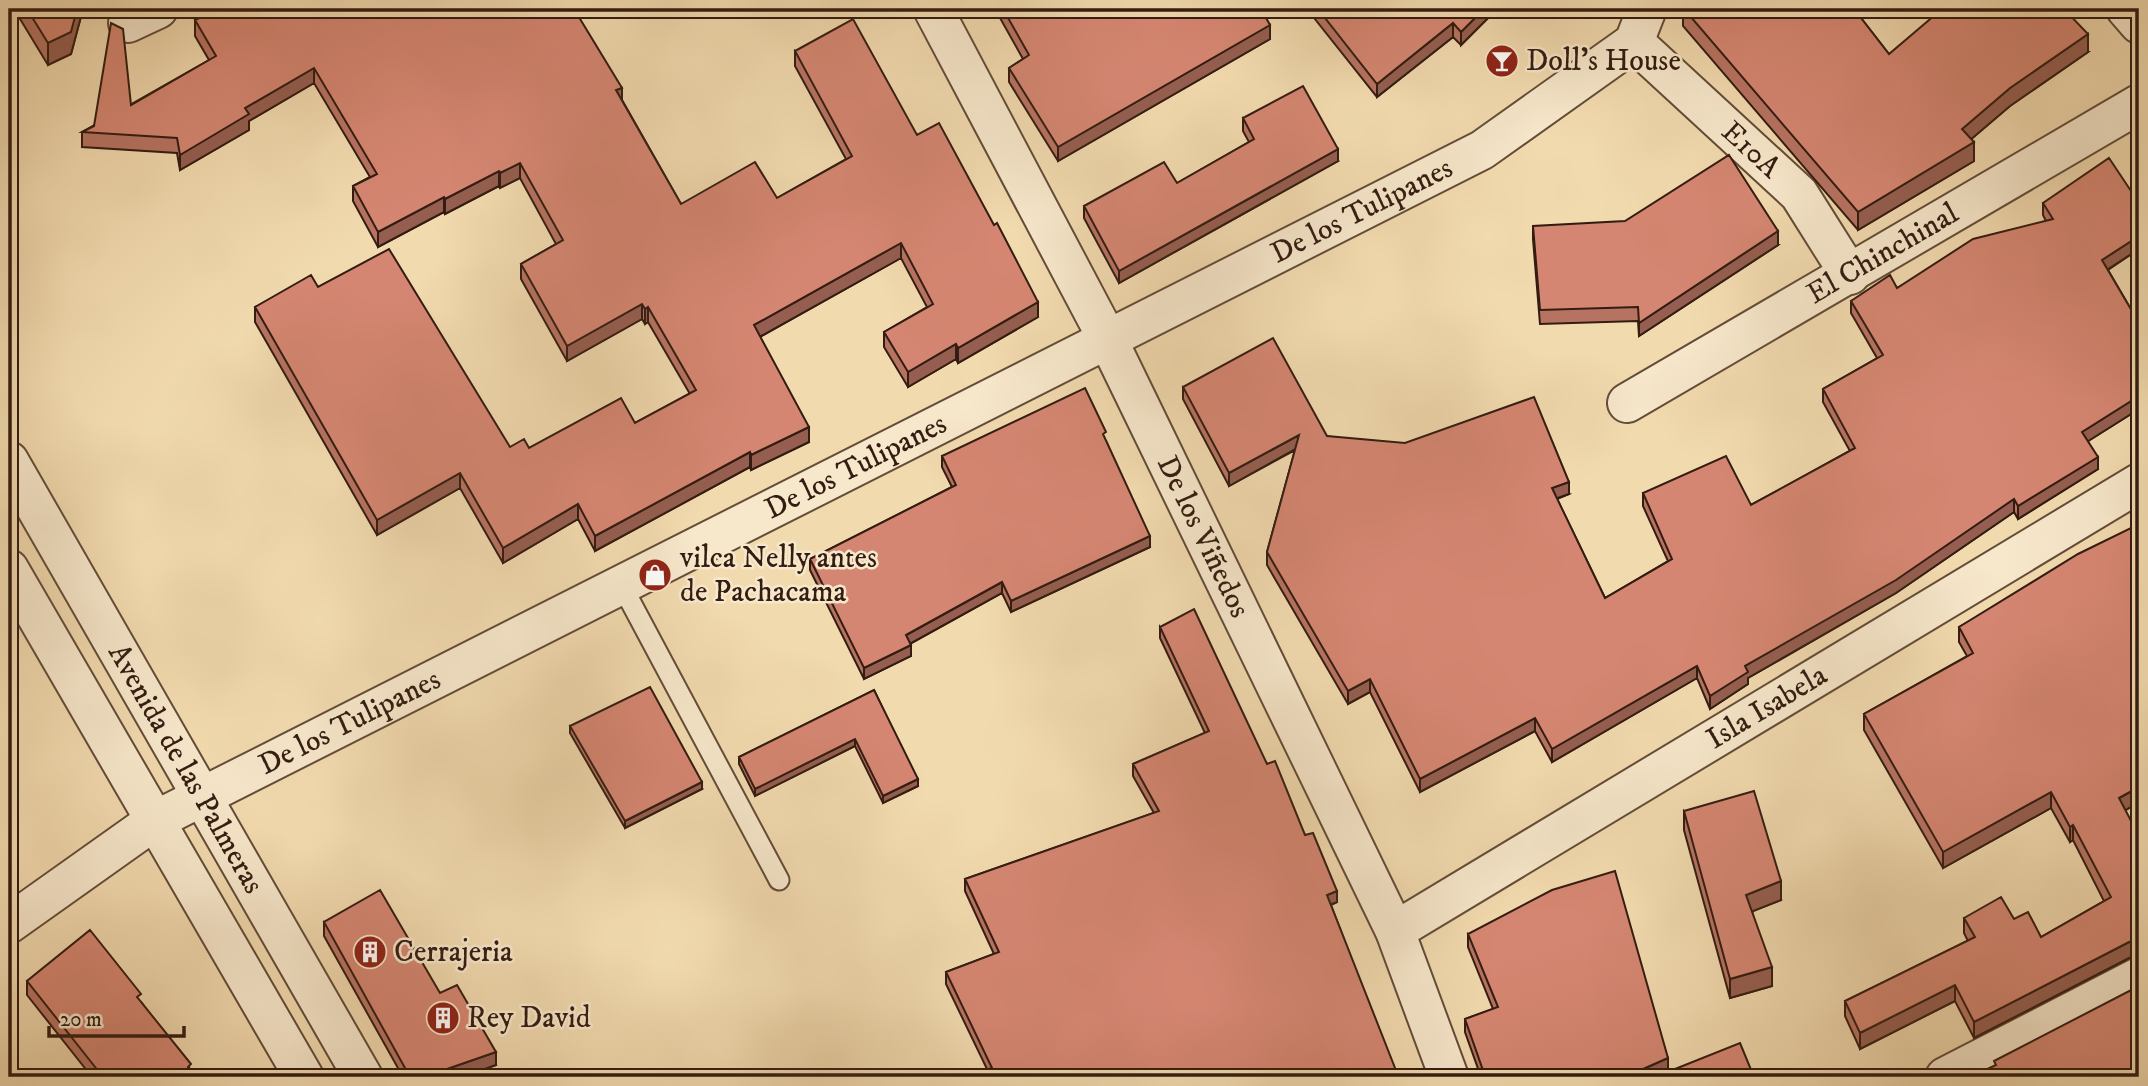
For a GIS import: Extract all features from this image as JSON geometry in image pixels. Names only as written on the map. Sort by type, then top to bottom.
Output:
[{"type":"street","name":"De los Viñedos","points":[[933,9],[1107,338],[1395,931],[1449,1077]]},
{"type":"street","points":[[2126,9],[2139,24]]},
{"type":"street","name":"De los Tulipanes","points":[[9,924],[154,821],[1482,150],[1641,25]]},
{"type":"street","name":"E10A","points":[[1641,25],[1799,194],[1850,275]]},
{"type":"street","name":"El Chinchinal","points":[[1627,403],[2139,104]]},
{"type":"street","name":"Avenida de las Palmeras","points":[[9,461],[363,1077]]},
{"type":"street","name":"Isla Isabela","points":[[1395,931],[2139,483]]},
{"type":"street","name":"Avenida de las Palmeras","points":[[9,569],[304,1077]]},
{"type":"street","points":[[1945,1077],[2139,977]]},
{"type":"lane","points":[[621,584],[779,880]]},
{"type":"building","points":[[27,9],[77,9],[71,32],[48,43]]},
{"type":"building","points":[[219,9],[260,9],[264,16],[278,9],[574,9],[622,88],[616,90],[681,204],[755,162],[777,198],[852,156],[795,51],[853,19],[917,135],[939,123],[994,225],[997,223],[1038,302],[958,348],[956,344],[908,372],[884,332],[933,304],[901,243],[754,325],[809,427],[751,455],[750,452],[595,536],[578,504],[503,548],[460,473],[377,520],[255,307],[311,275],[318,287],[389,249],[510,447],[524,439],[529,448],[621,398],[635,423],[696,390],[648,307],[645,309],[642,304],[567,346],[521,264],[563,240],[520,163],[445,199],[444,197],[378,232],[353,186],[377,174],[314,68],[245,108],[249,114],[180,155],[177,138],[82,132],[94,126],[111,23],[123,29],[131,105],[216,56],[195,20]]},
{"type":"building","points":[[1003,9],[1261,9],[1270,25],[1058,147],[1009,68],[1029,55]]},
{"type":"building","points":[[1318,9],[1484,9],[1461,32],[1453,23],[1377,84]]},
{"type":"building","points":[[1684,9],[1854,9],[1889,54],[1942,9],[2064,9],[2088,34],[2010,88],[1962,129],[1974,142],[1858,212]]},
{"type":"building","points":[[1303,86],[1338,149],[1119,271],[1084,206],[1164,162],[1177,183],[1254,139],[1243,118]]},
{"type":"building","points":[[1729,155],[1778,231],[1639,323],[1638,307],[1540,310],[1533,226],[1625,221]]},
{"type":"building","points":[[2109,158],[2139,203],[2139,236],[2102,260],[2139,323],[2139,396],[2082,432],[2098,457],[2018,506],[2014,499],[1896,580],[1745,666],[1748,672],[1710,696],[1697,666],[1552,749],[1535,718],[1420,779],[1370,679],[1348,691],[1267,552],[1299,435],[1229,473],[1183,387],[1273,338],[1327,436],[1405,443],[1534,397],[1569,482],[1552,488],[1605,598],[1672,559],[1643,493],[1726,456],[1751,505],[1855,448],[1823,389],[1883,355],[1851,301],[1890,275],[1897,288],[1973,239],[2053,219],[2043,203]]},
{"type":"building","points":[[1085,388],[1150,536],[1011,601],[1002,582],[906,635],[911,645],[864,668],[810,559],[956,485],[942,456]]},
{"type":"building","points":[[2139,524],[2139,787],[2119,798],[2139,836],[2139,940],[2129,942],[1974,1022],[1955,985],[1860,1033],[1845,1001],[1975,937],[1964,918],[2001,897],[2014,919],[2028,912],[2041,937],[2111,897],[2073,825],[2070,827],[2051,792],[1943,852],[1864,714],[1973,653],[1959,627],[2078,554]]},
{"type":"building","points":[[1194,609],[1267,764],[1275,761],[1305,835],[1313,833],[1337,891],[1327,895],[1397,1073],[1382,1077],[965,1077],[992,1068],[946,972],[999,952],[965,879],[1159,811],[1133,764],[1209,731],[1160,627]]},
{"type":"building","points":[[650,687],[702,782],[625,821],[570,726]]},
{"type":"building","points":[[874,690],[918,779],[883,796],[855,739],[755,789],[739,757]]},
{"type":"building","points":[[1754,791],[1781,881],[1746,895],[1772,967],[1730,979],[1684,811]]},
{"type":"building","points":[[1615,871],[1668,1058],[1625,1077],[1485,1076],[1465,1019],[1498,1007],[1468,934],[1552,890]]},
{"type":"building","points":[[380,890],[440,993],[457,985],[496,1052],[424,1077],[410,1077],[324,922]]},
{"type":"building","points":[[90,930],[141,994],[137,997],[191,1064],[188,1067],[196,1077],[103,1077],[27,981]]},
{"type":"building","points":[[2139,986],[2139,1077],[1970,1077],[1996,1065],[1994,1061]]},
{"type":"building","points":[[1740,1043],[1754,1077],[1655,1077]]},
{"type":"place","name":"Doll's House","points":[[1502,61]]},
{"type":"place","name":"vilca Nelly antes de Pachacama","points":[[655,575]]},
{"type":"place","name":"Cerrajeria","points":[[370,952]]},
{"type":"place","name":"Rey David","points":[[443,1018]]}]
